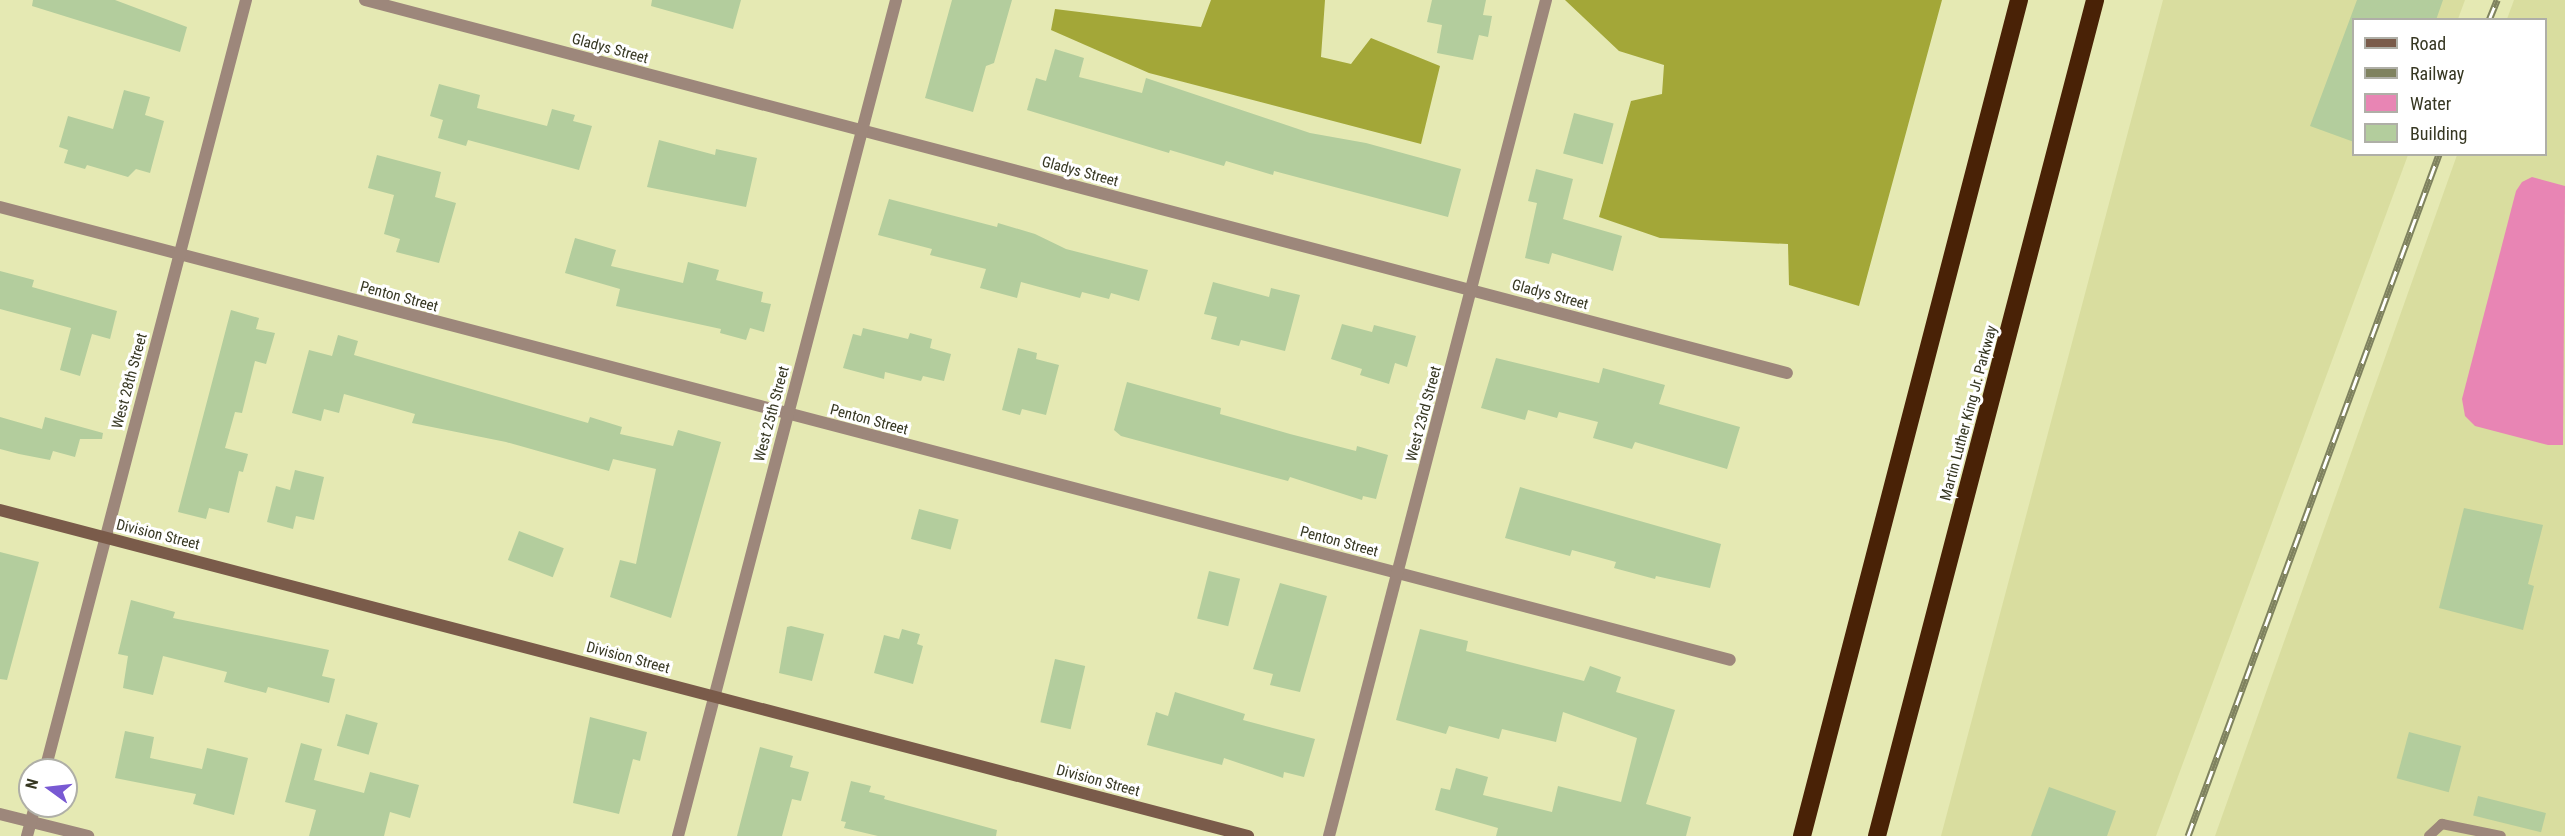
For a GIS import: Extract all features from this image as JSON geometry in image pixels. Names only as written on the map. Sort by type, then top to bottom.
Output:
[{"type":"highway","points":[[1802,836],[2019,0]]},
{"type":"highway","name":"Martin Luther King Jr. Parkway","points":[[1877,836],[2095,0]]},
{"type":"street","name":"West 28th Street","points":[[48,758],[246,0]]},
{"type":"street","name":"Gladys Street","points":[[365,0],[1787,373]]},
{"type":"street","name":"West 25th Street","points":[[678,836],[896,0]]},
{"type":"street","name":"West 23rd Street","points":[[1329,836],[1546,0]]},
{"type":"street","name":"Penton Street","points":[[0,207],[1730,660]]},
{"type":"street","name":"Division Street","points":[[0,510],[1248,836]]},
{"type":"street","points":[[0,814],[88,836]]},
{"type":"street","points":[[27,836],[32,818]]},
{"type":"lane","points":[[2429,836],[2442,824],[2501,836]]},
{"type":"shaded area","points":[[1211,0],[1325,0],[1321,57],[1351,64],[1371,38],[1440,66],[1421,144],[1149,73],[1051,30],[1055,9],[1201,27]]},
{"type":"shaded area","points":[[1565,0],[1942,0],[1859,306],[1789,285],[1788,244],[1660,238],[1599,217],[1631,101],[1662,94],[1664,65],[1619,51]]},
{"type":"shaded area","points":[[2163,0],[2465,0],[2458,18],[2352,18],[2352,156],[2408,156],[2156,836],[1941,836]]},
{"type":"shaded area","points":[[2514,0],[2565,0],[2565,836],[2215,836],[2457,156],[2547,156],[2547,18],[2507,18]]},
{"type":"water","points":[[2532,177],[2565,186],[2563,445],[2548,445],[2475,426],[2465,416],[2462,399],[2516,191],[2522,182]]},
{"type":"building","points":[[33,0],[115,0],[187,27],[180,52],[32,6]]},
{"type":"building","points":[[652,0],[741,0],[733,29],[651,6]]},
{"type":"building","points":[[952,0],[1012,0],[994,63],[986,66],[973,112],[925,98]]},
{"type":"building","points":[[1432,0],[1486,0],[1483,15],[1492,16],[1488,37],[1479,35],[1473,60],[1437,53],[1442,25],[1427,22]]},
{"type":"building","points":[[2357,0],[2443,0],[2437,18],[2352,18],[2352,141],[2310,126]]},
{"type":"building","points":[[1055,49],[1084,58],[1079,77],[1142,93],[1146,78],[1310,133],[1366,143],[1461,169],[1448,217],[1274,171],[1273,175],[1226,161],[1224,166],[1170,150],[1169,153],[1027,110],[1036,78],[1046,81]]},
{"type":"building","points":[[439,84],[480,95],[477,108],[547,126],[552,109],[575,115],[573,121],[592,126],[579,170],[468,140],[466,146],[438,138],[443,120],[430,116]]},
{"type":"building","points":[[124,90],[150,97],[145,115],[164,121],[150,173],[136,169],[128,177],[87,165],[85,169],[64,163],[68,150],[59,147],[68,116],[113,129]]},
{"type":"building","points":[[1574,113],[1614,124],[1603,164],[1563,154]]},
{"type":"building","points":[[659,140],[715,155],[716,149],[757,158],[746,207],[647,187]]},
{"type":"building","points":[[377,155],[441,172],[435,197],[456,203],[439,263],[396,252],[400,239],[384,234],[394,195],[368,188]]},
{"type":"building","points":[[1536,169],[1573,179],[1563,219],[1622,236],[1613,271],[1552,253],[1549,264],[1525,258],[1537,203],[1528,201]]},
{"type":"building","points":[[889,199],[997,227],[998,223],[1035,234],[1066,249],[1148,270],[1139,301],[1111,293],[1109,299],[1082,292],[1080,298],[1021,282],[1017,298],[980,288],[986,269],[930,255],[932,249],[878,235]]},
{"type":"building","points":[[575,238],[616,250],[611,266],[683,283],[688,262],[719,270],[716,280],[763,292],[761,302],[771,304],[764,332],[750,328],[746,340],[720,333],[721,329],[616,306],[620,289],[565,273]]},
{"type":"building","points":[[0,271],[34,280],[32,287],[117,311],[110,339],[92,334],[80,376],[60,370],[71,328],[0,309]]},
{"type":"building","points":[[1213,282],[1269,297],[1271,288],[1300,295],[1285,351],[1241,340],[1239,346],[1211,339],[1217,317],[1204,314]]},
{"type":"building","points":[[231,310],[259,318],[256,329],[275,333],[266,364],[255,361],[242,413],[235,412],[225,448],[248,454],[243,472],[239,471],[229,513],[209,508],[206,519],[178,512]]},
{"type":"building","points":[[1342,324],[1372,332],[1374,325],[1416,336],[1407,367],[1395,363],[1389,384],[1360,375],[1362,369],[1331,359]]},
{"type":"building","points":[[863,328],[908,339],[910,333],[932,339],[930,348],[951,354],[944,381],[923,376],[921,381],[885,372],[884,379],[843,368],[853,334],[861,336]]},
{"type":"building","points":[[338,335],[358,341],[354,355],[588,423],[590,417],[622,427],[620,434],[673,446],[678,430],[721,442],[671,618],[610,597],[620,560],[636,564],[656,469],[613,459],[609,471],[506,442],[412,423],[415,414],[344,394],[339,413],[324,409],[321,421],[292,413],[309,350],[332,356]]},
{"type":"building","points":[[1018,348],[1037,353],[1036,359],[1059,365],[1046,415],[1022,409],[1020,415],[1002,410]]},
{"type":"building","points":[[1496,358],[1599,383],[1603,368],[1665,385],[1659,404],[1740,427],[1727,469],[1635,442],[1632,449],[1593,438],[1598,422],[1559,412],[1557,418],[1528,410],[1525,420],[1481,408]]},
{"type":"building","points":[[1127,382],[1221,408],[1220,414],[1290,434],[1356,451],[1357,446],[1388,455],[1376,499],[1363,496],[1362,500],[1290,477],[1288,481],[1121,436],[1114,430]]},
{"type":"building","points":[[0,417],[42,429],[45,417],[103,433],[102,439],[80,439],[75,457],[53,451],[50,460],[19,454],[0,449]]},
{"type":"building","points":[[295,470],[324,477],[314,520],[296,516],[293,529],[267,522],[276,486],[290,490]]},
{"type":"building","points":[[1520,487],[1721,544],[1710,588],[1656,576],[1655,579],[1614,568],[1616,562],[1572,550],[1570,556],[1505,538]]},
{"type":"building","points":[[2464,508],[2543,525],[2528,584],[2534,586],[2523,630],[2439,608]]},
{"type":"building","points":[[919,509],[959,520],[951,550],[911,539]]},
{"type":"building","points":[[519,531],[564,548],[553,577],[508,560]]},
{"type":"building","points":[[0,552],[39,562],[7,680],[0,679]]},
{"type":"building","points":[[1209,571],[1240,579],[1228,626],[1197,619]]},
{"type":"building","points":[[1280,583],[1327,596],[1300,692],[1270,685],[1273,674],[1253,669]]},
{"type":"building","points":[[131,600],[175,612],[173,618],[329,650],[322,676],[335,679],[329,703],[268,687],[266,693],[224,682],[227,672],[163,656],[153,695],[123,688],[128,656],[118,654]]},
{"type":"building","points":[[787,627],[824,634],[812,681],[779,673]]},
{"type":"building","points":[[902,629],[920,634],[917,644],[923,646],[913,684],[874,673],[884,635],[899,639]]},
{"type":"building","points":[[1420,629],[1468,641],[1466,651],[1584,681],[1590,666],[1621,677],[1616,692],[1675,710],[1646,804],[1691,817],[1686,836],[1496,836],[1498,828],[1435,810],[1441,788],[1450,790],[1456,768],[1488,777],[1483,795],[1552,812],[1558,786],[1621,802],[1637,738],[1563,712],[1556,742],[1502,729],[1499,739],[1449,726],[1446,734],[1396,720]]},
{"type":"building","points":[[1055,659],[1085,666],[1071,729],[1040,722]]},
{"type":"building","points":[[1175,692],[1245,714],[1243,720],[1315,739],[1304,777],[1284,772],[1283,778],[1224,758],[1222,765],[1147,745],[1156,712],[1168,716]]},
{"type":"building","points":[[346,714],[378,723],[369,755],[337,746]]},
{"type":"building","points":[[590,717],[647,732],[640,761],[633,759],[619,814],[573,803]]},
{"type":"building","points":[[125,731],[154,737],[150,758],[202,769],[207,748],[248,758],[234,815],[193,804],[196,794],[115,778]]},
{"type":"building","points":[[2409,732],[2461,746],[2449,792],[2397,778]]},
{"type":"building","points":[[301,743],[322,749],[314,780],[364,793],[370,772],[419,785],[410,818],[390,812],[384,836],[309,836],[316,810],[285,802]]},
{"type":"building","points":[[760,747],[793,756],[790,767],[809,772],[801,801],[792,799],[782,836],[737,836]]},
{"type":"building","points":[[851,781],[871,786],[869,792],[885,796],[884,799],[997,830],[996,836],[878,836],[844,828],[846,822],[841,821]]},
{"type":"building","points":[[2049,787],[2116,811],[2107,836],[2031,836]]},
{"type":"building","points":[[2478,796],[2546,813],[2541,832],[2473,815]]},
{"type":"railway","points":[[2490,18],[2497,0]]},
{"type":"railway","points":[[2188,836],[2438,156]]}]
